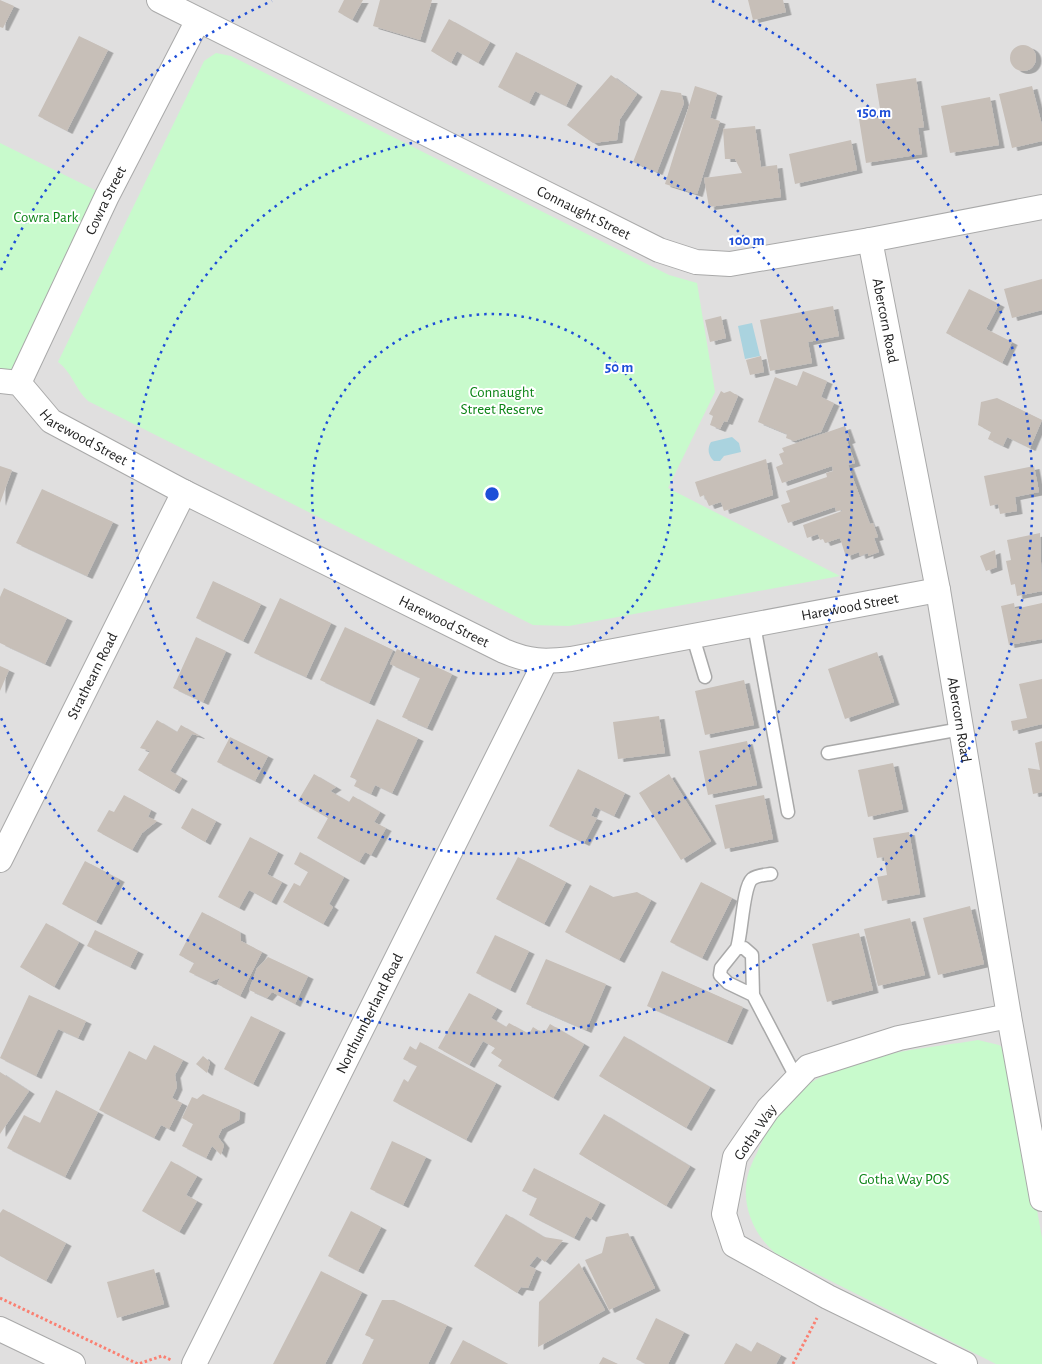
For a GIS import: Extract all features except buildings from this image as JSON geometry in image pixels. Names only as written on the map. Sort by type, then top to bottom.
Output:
[{"type":"street","name":"Connaught Street","points":[[159,0],[659,250],[696,262],[730,264],[870,240],[1042,206]]},
{"type":"street","name":"Cowra Street","points":[[9,382],[198,20]]},
{"type":"street","name":"Abercorn Road","points":[[870,240],[938,590],[1009,1016],[1042,1199]]},
{"type":"street","name":"Harewood Street","points":[[9,382],[51,421],[184,492],[504,651],[528,661],[545,662],[693,637],[860,603],[938,590]]},
{"type":"street","name":"Strathearn Road","points":[[0,860],[184,492]]},
{"type":"street","name":"Northumberland Road","points":[[194,1364],[545,662]]},
{"type":"street","name":"Gotha Way","points":[[965,1364],[828,1298],[734,1245],[724,1214],[734,1157],[768,1109],[808,1067],[852,1051],[899,1038],[1009,1016]]},
{"type":"street","points":[[0,1329],[73,1364]]},
{"type":"lane","points":[[754,625],[788,812]]},
{"type":"lane","points":[[693,637],[705,677]]},
{"type":"lane","points":[[828,753],[961,729]]},
{"type":"lane","points":[[753,995],[728,983],[720,975],[721,968],[737,948],[742,934],[746,890],[752,880],[761,875],[771,874]]},
{"type":"lane","points":[[737,948],[744,948],[752,955],[753,995],[797,1079]]},
{"type":"path","points":[[0,1298],[138,1364],[162,1356],[178,1364]]},
{"type":"path","points":[[793,1364],[828,1298]]},
{"type":"shaded area","points":[[0,0],[1042,0],[1042,1364],[0,1364]]},
{"type":"green space","name":"Connaught Street Reserve","points":[[216,53],[231,56],[669,275],[697,283],[715,392],[668,488],[840,576],[569,626],[533,625],[88,401],[67,371],[58,362],[204,61]]},
{"type":"green space","name":"Cowra Park","points":[[0,143],[107,196],[19,383],[0,381]]},
{"type":"green space","name":"Gotha Way POS","points":[[978,1040],[999,1045],[1009,1053],[1042,1238],[1042,1364],[996,1364],[775,1253],[758,1234],[748,1211],[746,1186],[748,1173],[753,1161],[768,1129],[780,1111],[798,1092],[820,1077],[844,1066],[871,1058]]},
{"type":"water","points":[[752,323],[760,356],[745,359],[738,326]]},
{"type":"water","points":[[732,437],[739,443],[741,452],[724,456],[720,461],[714,461],[710,457],[709,452],[711,442]]}]
